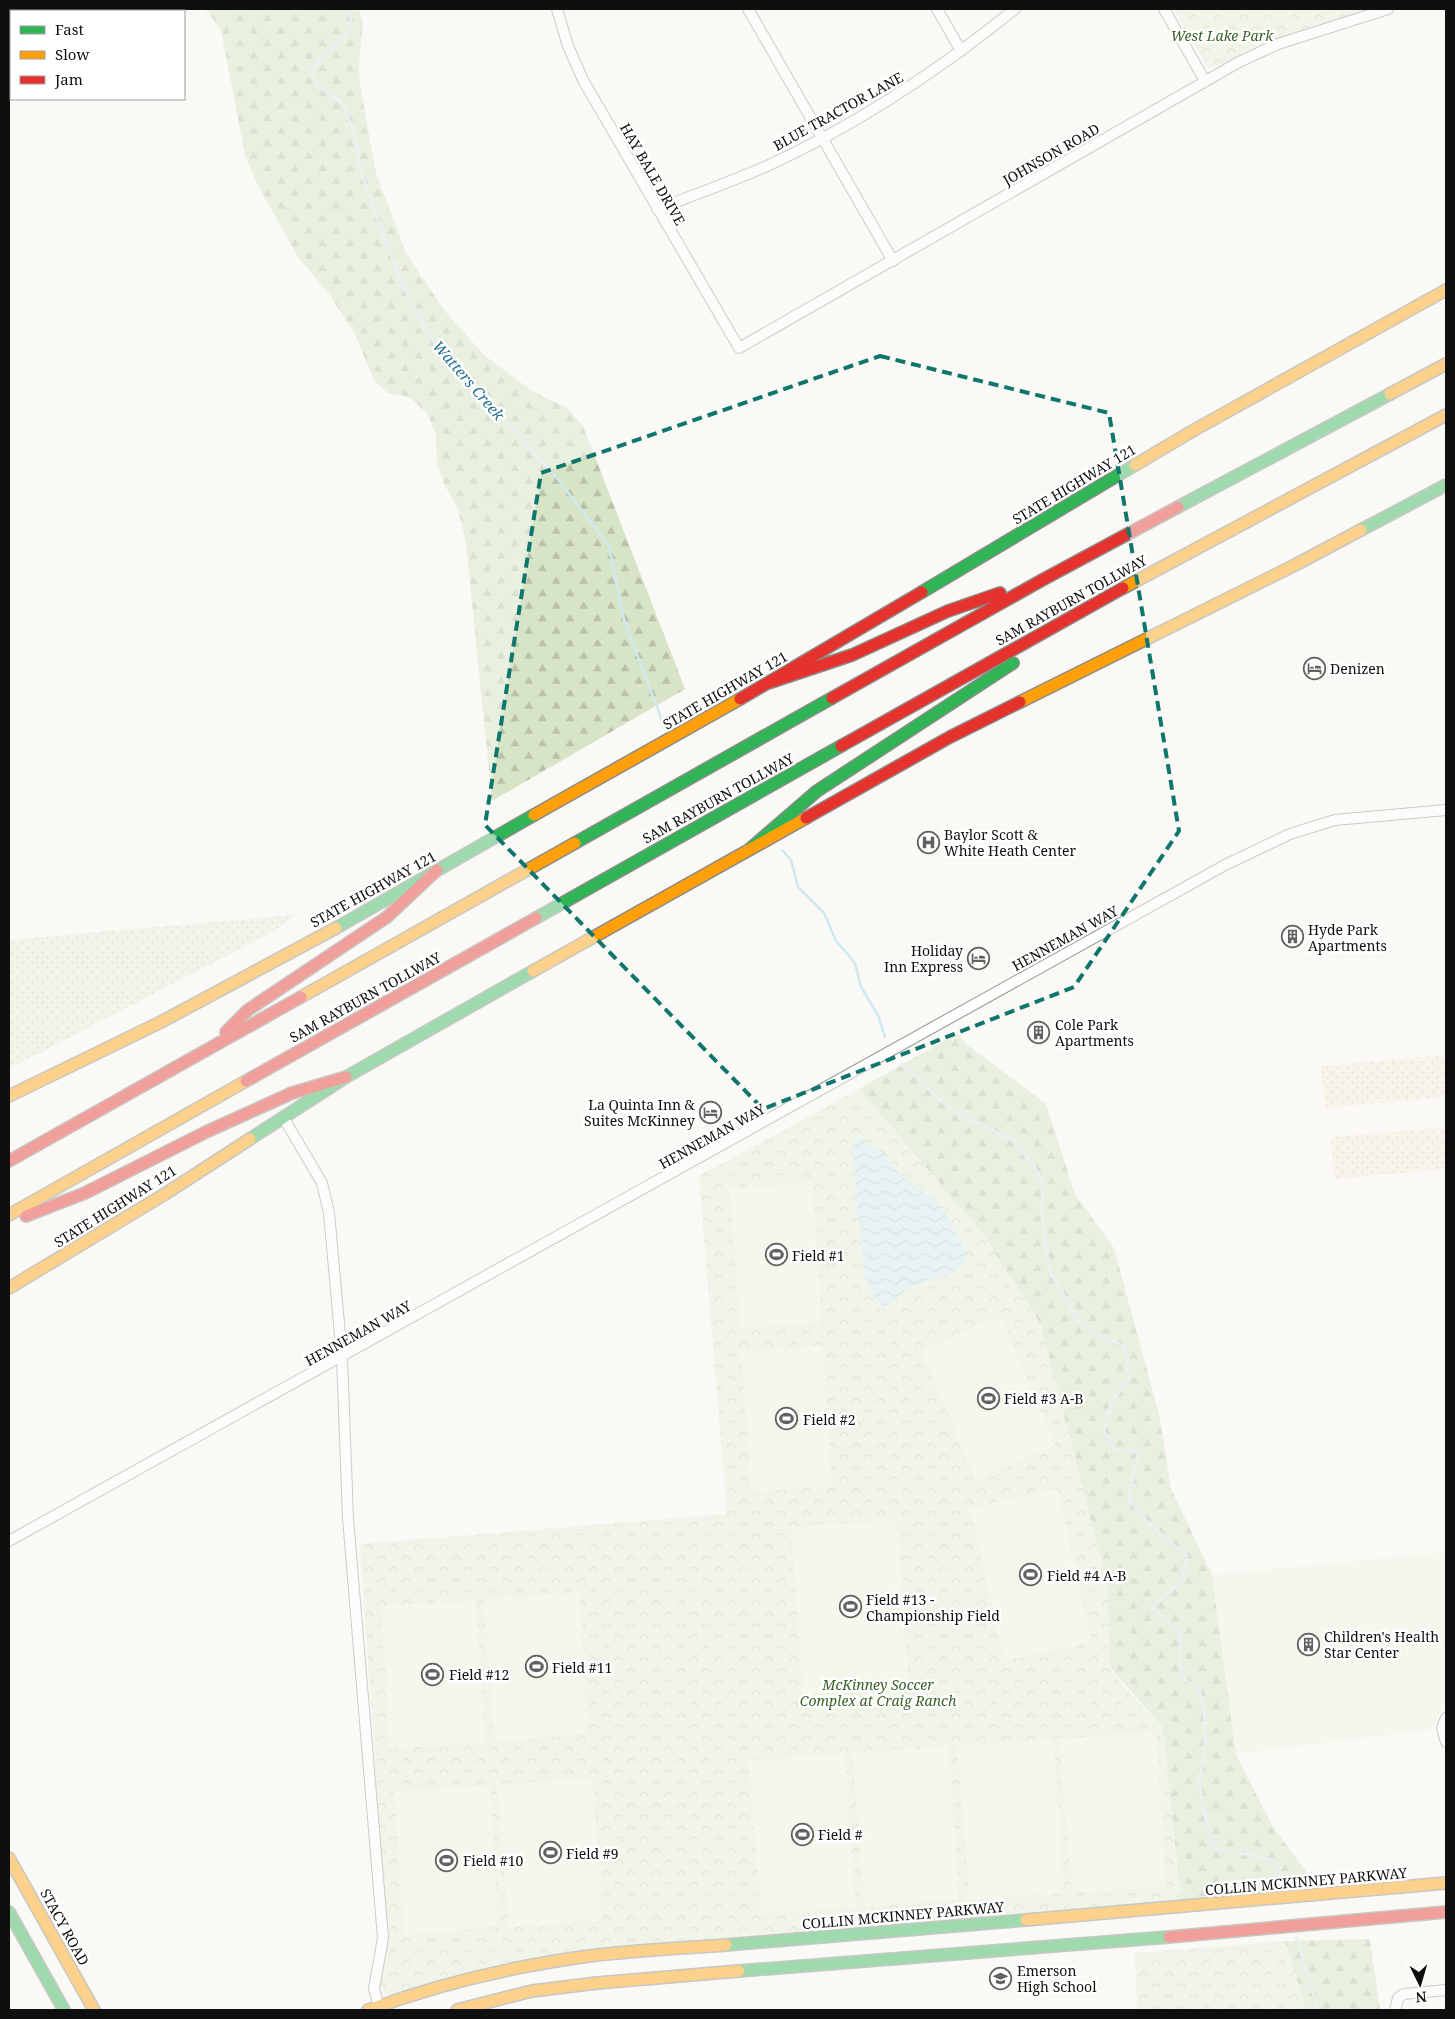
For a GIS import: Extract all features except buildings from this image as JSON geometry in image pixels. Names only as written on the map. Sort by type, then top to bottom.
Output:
[{"type":"main road","name":"STATE HIGHWAY 121","points":[[9,1096],[247,977],[768,683],[1196,430],[1446,290]]},
{"type":"main road","points":[[9,1161],[1044,578],[1446,364]]},
{"type":"main road","name":"SAM RAYBURN TOLLWAY","points":[[9,1215],[1113,593],[1446,415]]},
{"type":"main road","points":[[1414,501],[1446,473]]},
{"type":"main road","name":"STATE HIGHWAY 121","points":[[9,1288],[157,1199],[346,1077],[751,848],[950,737],[1296,565],[1446,485]]},
{"type":"main road","points":[[1414,501],[1446,495]]},
{"type":"main road","points":[[768,683],[852,655],[948,611],[1044,578]]},
{"type":"main road","points":[[751,848],[817,791],[1038,647],[1113,593]]},
{"type":"main road","points":[[206,1051],[248,1010],[387,917],[437,870]]},
{"type":"main road","points":[[9,1223],[85,1193],[206,1132],[292,1093],[346,1077]]},
{"type":"main road","name":"STACY ROAD","points":[[9,1858],[94,2010]]},
{"type":"main road","name":"COLLIN MCKINNEY PARKWAY","points":[[457,2010],[532,1992],[597,1983],[681,1961],[1212,1919],[1446,1883]]},
{"type":"main road","points":[[9,1912],[64,2010]]},
{"type":"main road","name":"COLLIN MCKINNEY PARKWAY","points":[[375,2009],[442,1985],[514,1968],[597,1955],[681,1961],[1212,1919],[1446,1912]]},
{"type":"street","name":"HAY BALE DRIVE","points":[[557,9],[561,27],[575,65],[739,348]]},
{"type":"street","points":[[748,9],[893,261]]},
{"type":"street","points":[[937,9],[961,51]]},
{"type":"street","name":"BLUE TRACTOR LANE","points":[[657,209],[743,176],[823,138],[892,99],[961,51],[1015,9]]},
{"type":"street","points":[[1164,9],[1205,80]]},
{"type":"street","name":"JOHNSON ROAD","points":[[739,348],[1239,62],[1278,44],[1388,9]]},
{"type":"street","name":"HENNEMAN WAY","points":[[9,1541],[1225,865],[1290,834],[1335,820],[1446,810]]},
{"type":"street","points":[[283,1117],[322,1183],[329,1213],[342,1357],[348,1518],[383,1938],[374,1989],[375,2009]]},
{"type":"street","points":[[1446,1718],[1442,1728],[1446,1742]]},
{"type":"street","points":[[1395,2010],[1398,1998],[1404,1994],[1446,1990]]},
{"type":"highlighted area","points":[[880,356],[1109,413],[1179,831],[1074,987],[763,1109],[485,825],[541,473]]},
{"type":"green space","points":[[202,9],[359,9],[363,23],[359,66],[360,84],[376,174],[406,253],[444,310],[484,355],[532,391],[567,408],[583,426],[685,689],[492,801],[466,543],[458,509],[444,484],[437,463],[436,435],[427,413],[409,397],[388,393],[374,381],[355,334],[329,294],[298,257],[259,187],[245,155],[221,30],[208,12]]},
{"type":"green space","name":"West Lake Park","points":[[1173,9],[1368,9],[1209,69]]},
{"type":"green space","points":[[294,915],[276,930],[9,1069],[9,940]]},
{"type":"green space","points":[[958,1033],[966,1044],[1046,1104],[1075,1194],[1114,1248],[1159,1414],[1171,1489],[1212,1575],[1236,1754],[1273,1827],[1320,1890],[1181,1903],[1163,1728],[1110,1667],[1107,1584],[985,1237],[859,1089]]},
{"type":"green space","name":"McKinney Soccer Complex at Craig Ranch","points":[[859,1089],[985,1237],[1040,1323],[1108,1584],[1110,1667],[1123,1686],[1163,1728],[1181,1903],[601,1949],[386,1995],[379,1986],[387,1938],[360,1544],[727,1514],[699,1176]]},
{"type":"green space","name":"Field #1","points":[[812,1182],[822,1322],[740,1328],[730,1188]]},
{"type":"green space","name":"Field #3 A-B","points":[[1001,1316],[1055,1446],[976,1480],[921,1350]]},
{"type":"green space","name":"Field #2","points":[[823,1346],[832,1486],[751,1492],[741,1352]]},
{"type":"green space","name":"Field #4 A-B","points":[[1058,1489],[1092,1642],[1004,1661],[970,1508]]},
{"type":"green space","name":"Field #13 - Championship Field","points":[[897,1520],[909,1687],[803,1695],[791,1527]]},
{"type":"green space","points":[[1446,1552],[1446,1696],[1433,1729],[1236,1754],[1212,1575]]},
{"type":"green space","name":"Field #11","points":[[579,1592],[588,1734],[494,1742],[484,1599]]},
{"type":"green space","name":"Field #12","points":[[476,1600],[485,1742],[390,1749],[381,1606]]},
{"type":"green space","points":[[1156,1732],[1166,1886],[1072,1893],[1059,1739]]},
{"type":"green space","points":[[1054,1739],[1064,1893],[970,1900],[957,1746]]},
{"type":"green space","name":"Field #","points":[[949,1746],[959,1899],[865,1907],[852,1753]]},
{"type":"green space","name":"Field #","points":[[845,1754],[855,1907],[761,1914],[748,1760]]},
{"type":"green space","name":"Field #9","points":[[593,1778],[602,1920],[508,1928],[498,1785]]},
{"type":"green space","name":"Field #10","points":[[490,1785],[498,1927],[404,1935],[394,1792]]},
{"type":"green space","points":[[1370,1939],[1380,2010],[1306,2010],[1285,1941]]},
{"type":"green space","points":[[1285,1941],[1306,2010],[1137,2010],[1135,1953]]},
{"type":"sand","points":[[1446,1055],[1446,1097],[1325,1108],[1321,1066]]},
{"type":"sand","points":[[1446,1127],[1446,1169],[1334,1179],[1331,1137]]},
{"type":"water","points":[[855,1139],[862,1139],[872,1148],[888,1155],[887,1160],[905,1179],[935,1200],[944,1210],[968,1255],[959,1268],[909,1287],[883,1307],[871,1292],[864,1272],[852,1150]]},
{"type":"waterway","name":"Watters Creek","points":[[350,9],[349,32],[311,70],[318,86],[343,103],[352,129],[363,178],[408,297],[436,346],[556,477],[609,546],[624,620],[663,723]]},
{"type":"waterway","name":"Watters Creek","points":[[782,850],[791,860],[798,887],[824,913],[836,941],[855,963],[861,987],[878,1015],[885,1037]]},
{"type":"waterway","name":"Watters Creek","points":[[902,1064],[941,1101],[968,1119],[1013,1140],[1035,1168],[1043,1185],[1042,1219],[1050,1272],[1078,1320],[1100,1336],[1124,1346],[1129,1378],[1111,1403],[1104,1431],[1115,1449],[1138,1452],[1129,1499],[1149,1524],[1187,1556],[1182,1581],[1151,1607],[1168,1621],[1180,1635],[1181,1677],[1199,1689],[1204,1713],[1205,1738],[1200,1785],[1202,1803],[1210,1833],[1215,1849],[1272,1859],[1289,1891]]},
{"type":"waterway","name":"Watters Creek","points":[[1296,1937],[1318,2010]]},
{"type":"traffic: fast","points":[[1178,507],[1390,394]]},
{"type":"traffic: fast","points":[[922,592],[1135,465]]},
{"type":"traffic: fast","points":[[1361,530],[1446,485]]},
{"type":"traffic: fast","points":[[751,848],[817,791],[1013,663]]},
{"type":"traffic: fast","points":[[575,843],[832,698]]},
{"type":"traffic: fast","points":[[536,918],[841,746]]},
{"type":"traffic: fast","points":[[336,928],[534,815]]},
{"type":"traffic: fast","points":[[250,1139],[346,1077],[533,971]]},
{"type":"traffic: fast","points":[[9,1912],[64,2010]]},
{"type":"traffic: fast","points":[[726,1945],[1026,1920]]},
{"type":"traffic: fast","points":[[739,1971],[1169,1937]]},
{"type":"traffic: slow","points":[[1135,465],[1446,290]]},
{"type":"traffic: slow","points":[[1390,394],[1446,364]]},
{"type":"traffic: slow","points":[[1123,588],[1446,415]]},
{"type":"traffic: slow","points":[[1020,702],[1295,565],[1361,530]]},
{"type":"traffic: slow","points":[[534,815],[740,699]]},
{"type":"traffic: slow","points":[[533,971],[806,818]]},
{"type":"traffic: slow","points":[[301,997],[575,843]]},
{"type":"traffic: slow","points":[[9,1096],[161,1022],[336,928]]},
{"type":"traffic: slow","points":[[9,1215],[246,1081]]},
{"type":"traffic: slow","points":[[9,1288],[165,1194],[250,1139]]},
{"type":"traffic: slow","points":[[9,1858],[94,2010]]},
{"type":"traffic: slow","points":[[1026,1920],[1446,1883]]},
{"type":"traffic: slow","points":[[368,2010],[452,1983],[539,1964],[613,1953],[726,1945]]},
{"type":"traffic: slow","points":[[457,2010],[532,1991],[597,1983],[739,1971]]},
{"type":"traffic: jam","points":[[832,698],[1044,579],[1178,507]]},
{"type":"traffic: jam","points":[[841,746],[1123,588]]},
{"type":"traffic: jam","points":[[740,699],[922,592]]},
{"type":"traffic: jam","points":[[768,683],[852,655],[948,611],[1000,593]]},
{"type":"traffic: jam","points":[[806,818],[950,737],[1020,702]]},
{"type":"traffic: jam","points":[[226,1032],[248,1010],[387,917],[437,870]]},
{"type":"traffic: jam","points":[[246,1081],[536,918]]},
{"type":"traffic: jam","points":[[9,1161],[301,997]]},
{"type":"traffic: jam","points":[[26,1216],[85,1193],[206,1132],[292,1093],[346,1077]]},
{"type":"traffic: jam","points":[[1169,1937],[1446,1912]]},
{"type":"place","name":"Denizen","points":[[1314,668]]},
{"type":"place","name":"Baylor Scott & White Heath Center","points":[[928,842]]},
{"type":"place","name":"Hyde Park Apartments","points":[[1292,937]]},
{"type":"place","name":"Holiday Inn Express","points":[[979,958]]},
{"type":"place","name":"Cole Park Apartments","points":[[1039,1032]]},
{"type":"place","name":"La Quinta Inn & Suites McKinney","points":[[711,1112]]},
{"type":"place","name":"Field #1","points":[[776,1255]]},
{"type":"place","name":"Field #3 A-B","points":[[988,1398]]},
{"type":"place","name":"Field #2","points":[[787,1419]]},
{"type":"place","name":"Field #4 A-B","points":[[1031,1575]]},
{"type":"place","name":"Field #13 - Championship Field","points":[[850,1607]]},
{"type":"place","name":"Children's Health Star Center","points":[[1308,1644]]},
{"type":"place","name":"Field #11","points":[[536,1667]]},
{"type":"place","name":"Field #12","points":[[433,1674]]},
{"type":"place","name":"Field #","points":[[802,1834]]},
{"type":"place","name":"Field #9","points":[[550,1853]]},
{"type":"place","name":"Field #10","points":[[447,1860]]},
{"type":"place","name":"Emerson High School","points":[[1001,1978]]}]
